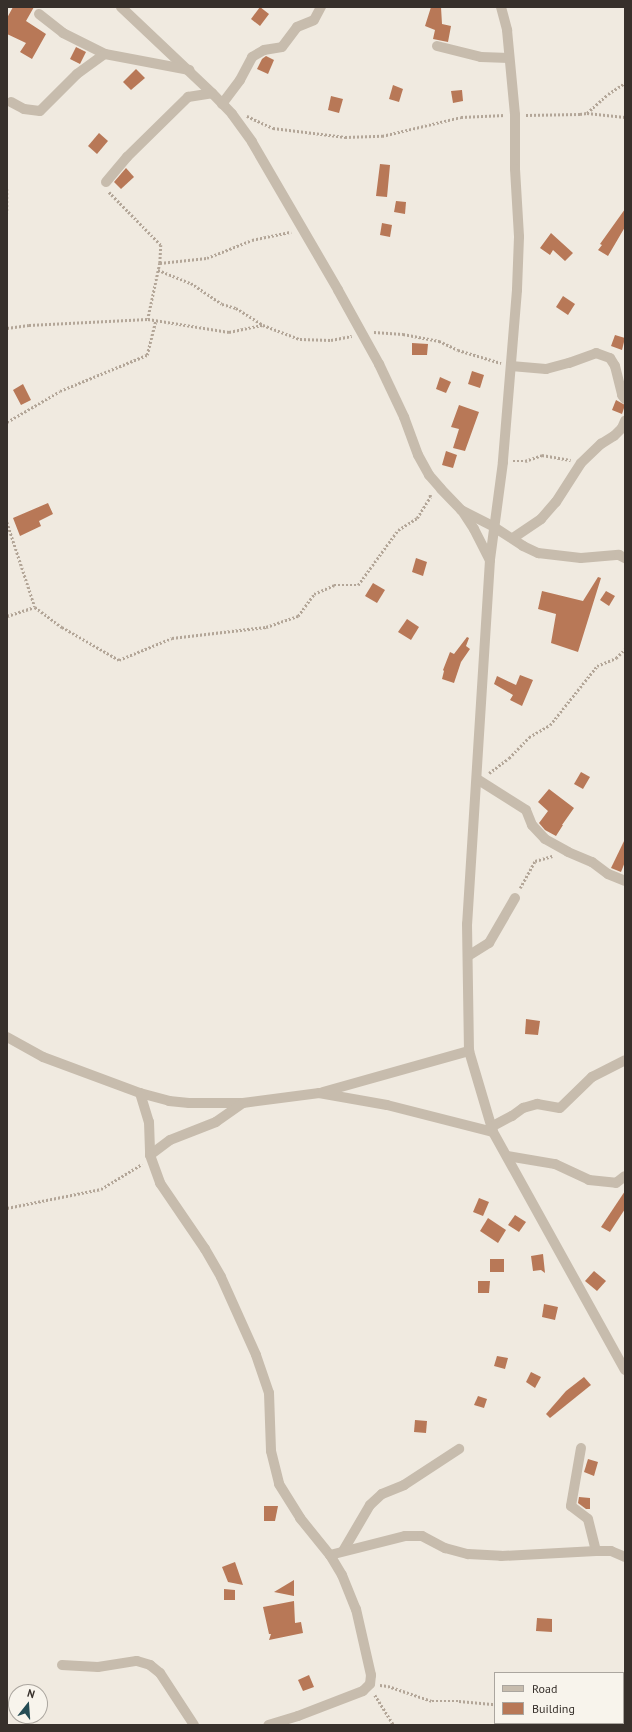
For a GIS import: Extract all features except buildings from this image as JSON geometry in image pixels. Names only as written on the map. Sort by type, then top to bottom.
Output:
[{"type":"street","points":[[121,7],[190,70],[222,104],[252,142],[303,228],[362,334],[398,404],[418,455],[429,475],[461,510],[474,529],[490,560]]},
{"type":"street","points":[[222,104],[240,80],[252,57],[264,50],[282,47],[297,27],[314,20],[321,7]]},
{"type":"street","points":[[501,7],[507,30],[515,115],[515,169],[520,237],[503,462],[490,560],[467,924],[469,1051],[492,1129],[625,1370]]},
{"type":"street","points":[[39,14],[63,33],[105,54],[190,70]]},
{"type":"street","points":[[437,46],[481,57],[509,58]]},
{"type":"street","points":[[10,102],[24,109],[40,111],[77,74],[105,54]]},
{"type":"street","points":[[106,182],[127,157],[188,97],[212,93]]},
{"type":"street","points":[[511,366],[546,369],[569,363],[596,353],[610,358],[615,366],[622,395],[625,399]]},
{"type":"street","points":[[513,538],[541,519],[556,502],[581,463],[600,444],[614,436],[622,428],[625,421]]},
{"type":"street","points":[[461,510],[513,538],[523,546],[538,552],[581,558],[618,555],[625,558]]},
{"type":"street","points":[[477,779],[526,810],[537,832],[568,852],[592,862],[608,874],[625,881]]},
{"type":"street","points":[[468,956],[489,943],[515,898]]},
{"type":"street","points":[[7,1037],[43,1057],[140,1093],[169,1101],[189,1103],[243,1103],[319,1093],[469,1051]]},
{"type":"street","points":[[319,1093],[388,1105],[492,1129],[524,1108],[536,1104],[560,1108],[592,1077],[625,1060]]},
{"type":"street","points":[[140,1093],[149,1122],[150,1155],[160,1183],[205,1249],[221,1277],[265,1376],[269,1393],[271,1451],[279,1484],[300,1518],[330,1555],[342,1575],[356,1609],[371,1675],[370,1684],[363,1691],[298,1716],[268,1725]]},
{"type":"street","points":[[150,1155],[170,1140],[216,1122],[243,1103]]},
{"type":"street","points":[[507,1156],[556,1164],[588,1180],[616,1183],[625,1176]]},
{"type":"street","points":[[581,1448],[570,1506],[588,1519],[596,1550]]},
{"type":"street","points":[[344,1551],[370,1505],[382,1494],[404,1485],[459,1449]]},
{"type":"street","points":[[330,1555],[405,1536],[422,1536],[445,1548],[468,1554],[501,1556],[596,1550],[611,1551],[625,1557]]},
{"type":"street","points":[[62,1665],[98,1667],[136,1661],[150,1665],[160,1673],[194,1725]]},
{"type":"path","points":[[587,113],[608,94],[625,83]]},
{"type":"path","points":[[241,113],[273,128],[345,136],[382,136],[461,117],[587,113],[625,117]]},
{"type":"path","points":[[106,182],[106,188],[131,216],[161,244],[160,263],[148,319]]},
{"type":"path","points":[[7,190],[7,213]]},
{"type":"path","points":[[160,263],[207,258],[252,240],[266,238],[303,228]]},
{"type":"path","points":[[158,270],[191,283],[222,304],[236,308],[263,325],[300,339],[331,340],[382,332],[439,341],[458,350],[511,366]]},
{"type":"path","points":[[7,328],[29,325],[148,319],[229,332],[263,325]]},
{"type":"path","points":[[7,422],[60,391],[147,355],[156,320]]},
{"type":"path","points":[[503,462],[525,461],[542,455],[562,457],[581,463]]},
{"type":"path","points":[[7,522],[35,607],[62,627],[118,660],[172,638],[266,627],[298,616],[314,594],[334,585],[358,585],[398,530],[417,518],[430,497],[429,475]]},
{"type":"path","points":[[7,616],[35,607]]},
{"type":"path","points":[[477,779],[490,773],[509,758],[529,737],[550,725],[598,666],[616,658],[625,649]]},
{"type":"path","points":[[515,898],[535,861],[568,852]]},
{"type":"path","points":[[7,1208],[101,1188],[146,1162],[150,1155]]},
{"type":"path","points":[[394,1725],[376,1700],[370,1684],[388,1686],[432,1701],[459,1701],[494,1704]]}]
